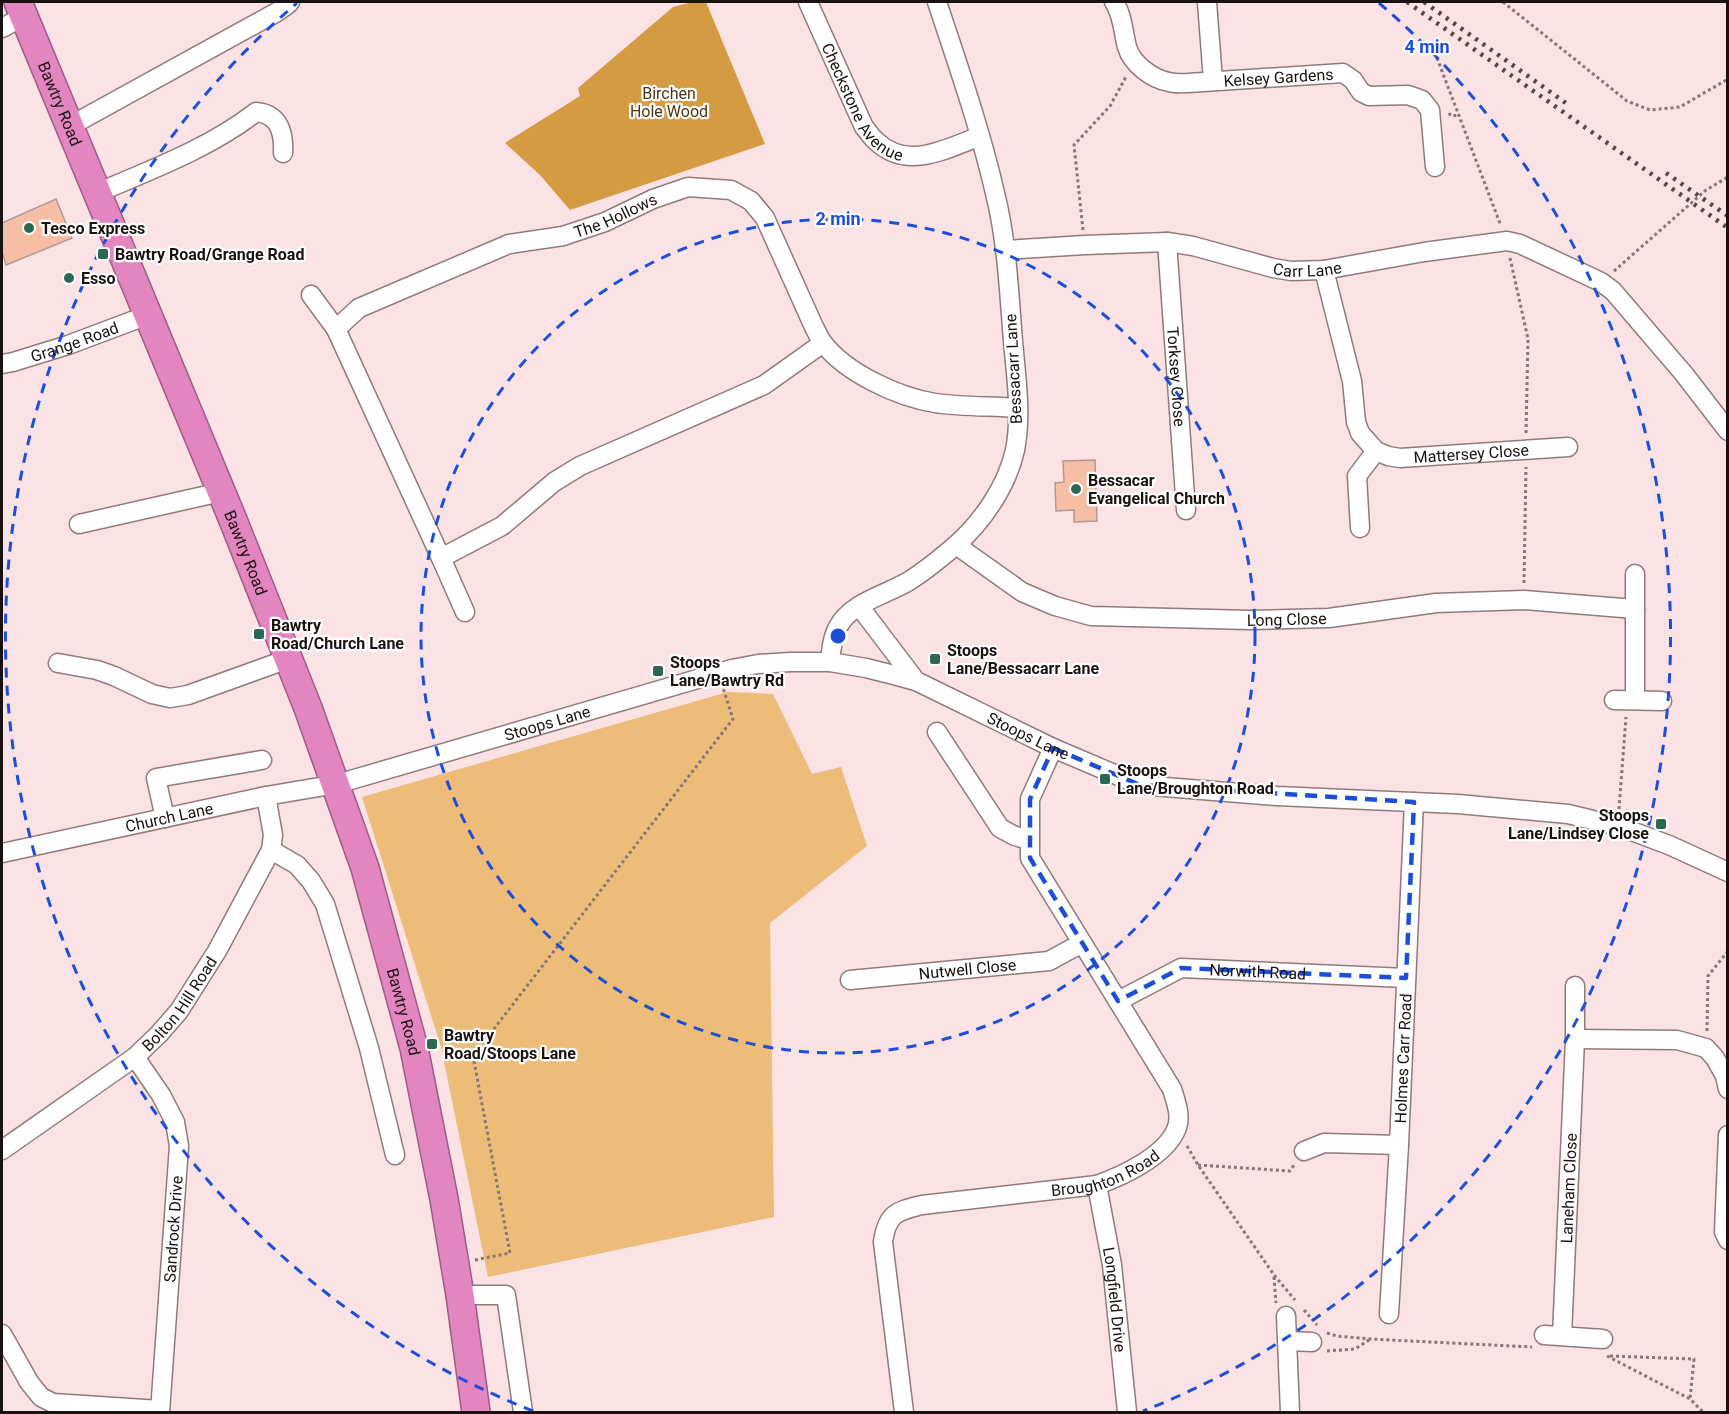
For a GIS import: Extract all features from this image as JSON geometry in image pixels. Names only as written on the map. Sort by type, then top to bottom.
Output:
[{"type":"highway","name":"Bawtry Road","points":[[15,15],[70,126],[221,492],[337,784],[365,868],[414,1048],[455,1263],[476,1413]]},
{"type":"street","points":[[70,126],[277,12],[290,2]]},
{"type":"street","name":"Checkstone Avenue","points":[[808,2],[864,127],[876,142],[892,152],[918,156],[928,155],[980,136]]},
{"type":"street","name":"Bessacarr Lane","points":[[830,662],[832,642],[838,627],[848,614],[909,581],[956,545],[978,523],[1007,476],[1015,450],[1018,408],[1005,250],[996,194],[938,2]]},
{"type":"street","points":[[1114,2],[1118,8],[1128,50],[1135,61]]},
{"type":"street","name":"Kelsey Gardens","points":[[1207,2],[1213,81]]},
{"type":"street","name":"Kelsey Gardens","points":[[1135,61],[1151,76],[1170,83],[1343,73],[1368,96],[1408,95],[1422,100],[1430,110],[1435,167]]},
{"type":"street","points":[[97,193],[213,140],[256,112],[266,114],[277,123],[284,136],[283,153]]},
{"type":"street","name":"The Hollows","points":[[336,329],[359,308],[509,243],[563,236],[605,222],[653,199],[688,187],[731,190],[751,201],[765,218],[813,327],[823,343],[840,359],[873,382],[908,396],[936,403],[1018,408]]},
{"type":"street","name":"Carr Lane","points":[[1005,250],[1167,242],[1193,246],[1291,271],[1324,270],[1424,252],[1507,241],[1520,244],[1601,282],[1613,291],[1720,407],[1728,431]]},
{"type":"street","name":"Torksey Close","points":[[1167,242],[1186,510]]},
{"type":"street","points":[[1324,270],[1352,381],[1356,422],[1360,433],[1376,450],[1357,476],[1360,528]]},
{"type":"street","points":[[311,295],[336,329],[465,612]]},
{"type":"street","name":"Grange Road","points":[[2,364],[69,345],[148,315]]},
{"type":"street","points":[[441,558],[502,526],[554,482],[579,466],[764,385],[823,343]]},
{"type":"street","name":"Mattersey Close","points":[[1376,450],[1388,456],[1400,458],[1568,447]]},
{"type":"street","points":[[79,524],[221,492]]},
{"type":"street","name":"Long Close","points":[[956,545],[1022,592],[1055,606],[1090,616],[1250,620],[1329,618],[1436,603],[1524,600],[1635,609]]},
{"type":"street","points":[[1635,574],[1635,609],[1626,700],[1662,701]]},
{"type":"street","points":[[860,606],[916,681]]},
{"type":"street","points":[[58,663],[97,670],[152,694],[170,698],[188,695],[288,659]]},
{"type":"street","name":"Stoops Lane","points":[[337,784],[718,673],[758,664],[830,662],[866,668],[916,681],[1053,748],[1140,785],[1568,814],[1618,825],[1728,872]]},
{"type":"street","points":[[938,732],[1000,828],[1029,840]]},
{"type":"street","points":[[1053,748],[1030,799],[1030,858],[1172,1089],[1178,1109],[1177,1129]]},
{"type":"street","points":[[165,818],[156,778],[262,760]]},
{"type":"street","name":"Church Lane","points":[[2,853],[267,796],[337,784]]},
{"type":"street","name":"Bolton Hill Road","points":[[2,1150],[135,1057],[179,1011],[217,951],[270,850],[273,835],[267,796]]},
{"type":"street","name":"Holmes Carr Road","points":[[1389,1314],[1414,802]]},
{"type":"street","points":[[270,850],[297,865],[311,881],[325,904],[369,1048],[396,1155]]},
{"type":"street","name":"Nutwell Close","points":[[850,980],[1049,960],[1082,943]]},
{"type":"street","name":"Norwith Road","points":[[1118,1001],[1181,968],[1406,978]]},
{"type":"street","name":"Laneham Close","points":[[1547,1339],[1575,1038],[1575,986]]},
{"type":"street","points":[[1575,1038],[1677,1040],[1706,1048],[1715,1058],[1725,1076],[1728,1089]]},
{"type":"street","name":"Sandrock Drive","points":[[135,1057],[161,1095],[175,1122],[179,1146],[160,1411]]},
{"type":"street","name":"Broughton Road","points":[[904,1413],[883,1242],[885,1229],[893,1215],[906,1208],[922,1205],[1097,1185],[1139,1167],[1163,1147],[1177,1129]]},
{"type":"street","points":[[1728,1135],[1724,1232],[1728,1240]]},
{"type":"street","points":[[1304,1151],[1324,1143],[1399,1145]]},
{"type":"street","name":"Longfield Drive","points":[[1097,1185],[1112,1265],[1127,1413]]},
{"type":"street","points":[[460,1295],[506,1295],[523,1413]]},
{"type":"street","points":[[1286,1316],[1290,1413]]},
{"type":"street","points":[[2,1334],[40,1397],[53,1403],[160,1411]]},
{"type":"street","points":[[1547,1339],[1603,1339]]},
{"type":"street","points":[[1288,1341],[1312,1341]]},
{"type":"path","points":[[1503,2],[1627,101],[1650,110],[1680,106],[1728,79]]},
{"type":"path","points":[[1435,40],[1437,58],[1507,241],[1528,339],[1524,600]]},
{"type":"path","points":[[1085,245],[1074,145],[1110,106],[1135,61]]},
{"type":"path","points":[[1601,282],[1706,190],[1728,177]]},
{"type":"path","points":[[455,1263],[510,1253],[473,1056],[733,719],[718,673]]},
{"type":"path","points":[[1618,825],[1626,700]]},
{"type":"path","points":[[1706,1048],[1708,976],[1728,951]]},
{"type":"path","points":[[1177,1129],[1198,1165],[1274,1275],[1321,1331],[1337,1336],[1370,1339],[1547,1339]]},
{"type":"path","points":[[1198,1165],[1290,1171],[1304,1151]]},
{"type":"path","points":[[1274,1275],[1276,1312],[1286,1316]]},
{"type":"path","points":[[1312,1341],[1321,1352],[1355,1349],[1370,1339]]},
{"type":"path","points":[[1690,1399],[1694,1359],[1607,1356],[1690,1399],[1703,1413]]},
{"type":"highlighted area","points":[[1053,748],[1140,785],[1414,802],[1406,978],[1181,968],[1118,1001],[1030,858],[1030,799]]},
{"type":"shaded area","points":[[728,692],[773,694],[812,774],[841,767],[867,846],[770,923],[774,1217],[488,1277],[441,1047],[362,797]]},
{"type":"green space","name":"Birchen Hole Wood","points":[[692,2],[706,2],[765,144],[570,210],[540,175],[505,143],[580,96],[578,88],[673,7]]},
{"type":"building","points":[[56,199],[72,238],[6,265],[2,252],[2,223]]},
{"type":"building","points":[[1095,460],[1097,521],[1074,522],[1074,510],[1056,511],[1055,483],[1064,482],[1063,461]]},
{"type":"railway","points":[[1407,2],[1728,228]]},
{"type":"railway","points":[[1424,2],[1570,106]]},
{"type":"railway","points":[[1666,173],[1728,216]]},
{"type":"place","name":"Tesco Express","points":[[29,228]]},
{"type":"place","name":"Bawtry Road/Grange Road","points":[[103,254]]},
{"type":"place","name":"Esso","points":[[69,278]]},
{"type":"place","name":"Bessacar Evangelical Church","points":[[1076,489]]},
{"type":"place","name":"Bawtry Road/Church Lane","points":[[259,634]]},
{"type":"place","name":"Stoops Lane/Bessacarr Lane","points":[[935,659]]},
{"type":"place","name":"Stoops Lane/Bawtry Rd","points":[[658,671]]},
{"type":"place","name":"Stoops Lane/Broughton Road","points":[[1105,779]]},
{"type":"place","name":"Stoops Lane/Lindsey Close","points":[[1661,824]]},
{"type":"place","name":"Bawtry Road/Stoops Lane","points":[[432,1044]]}]
